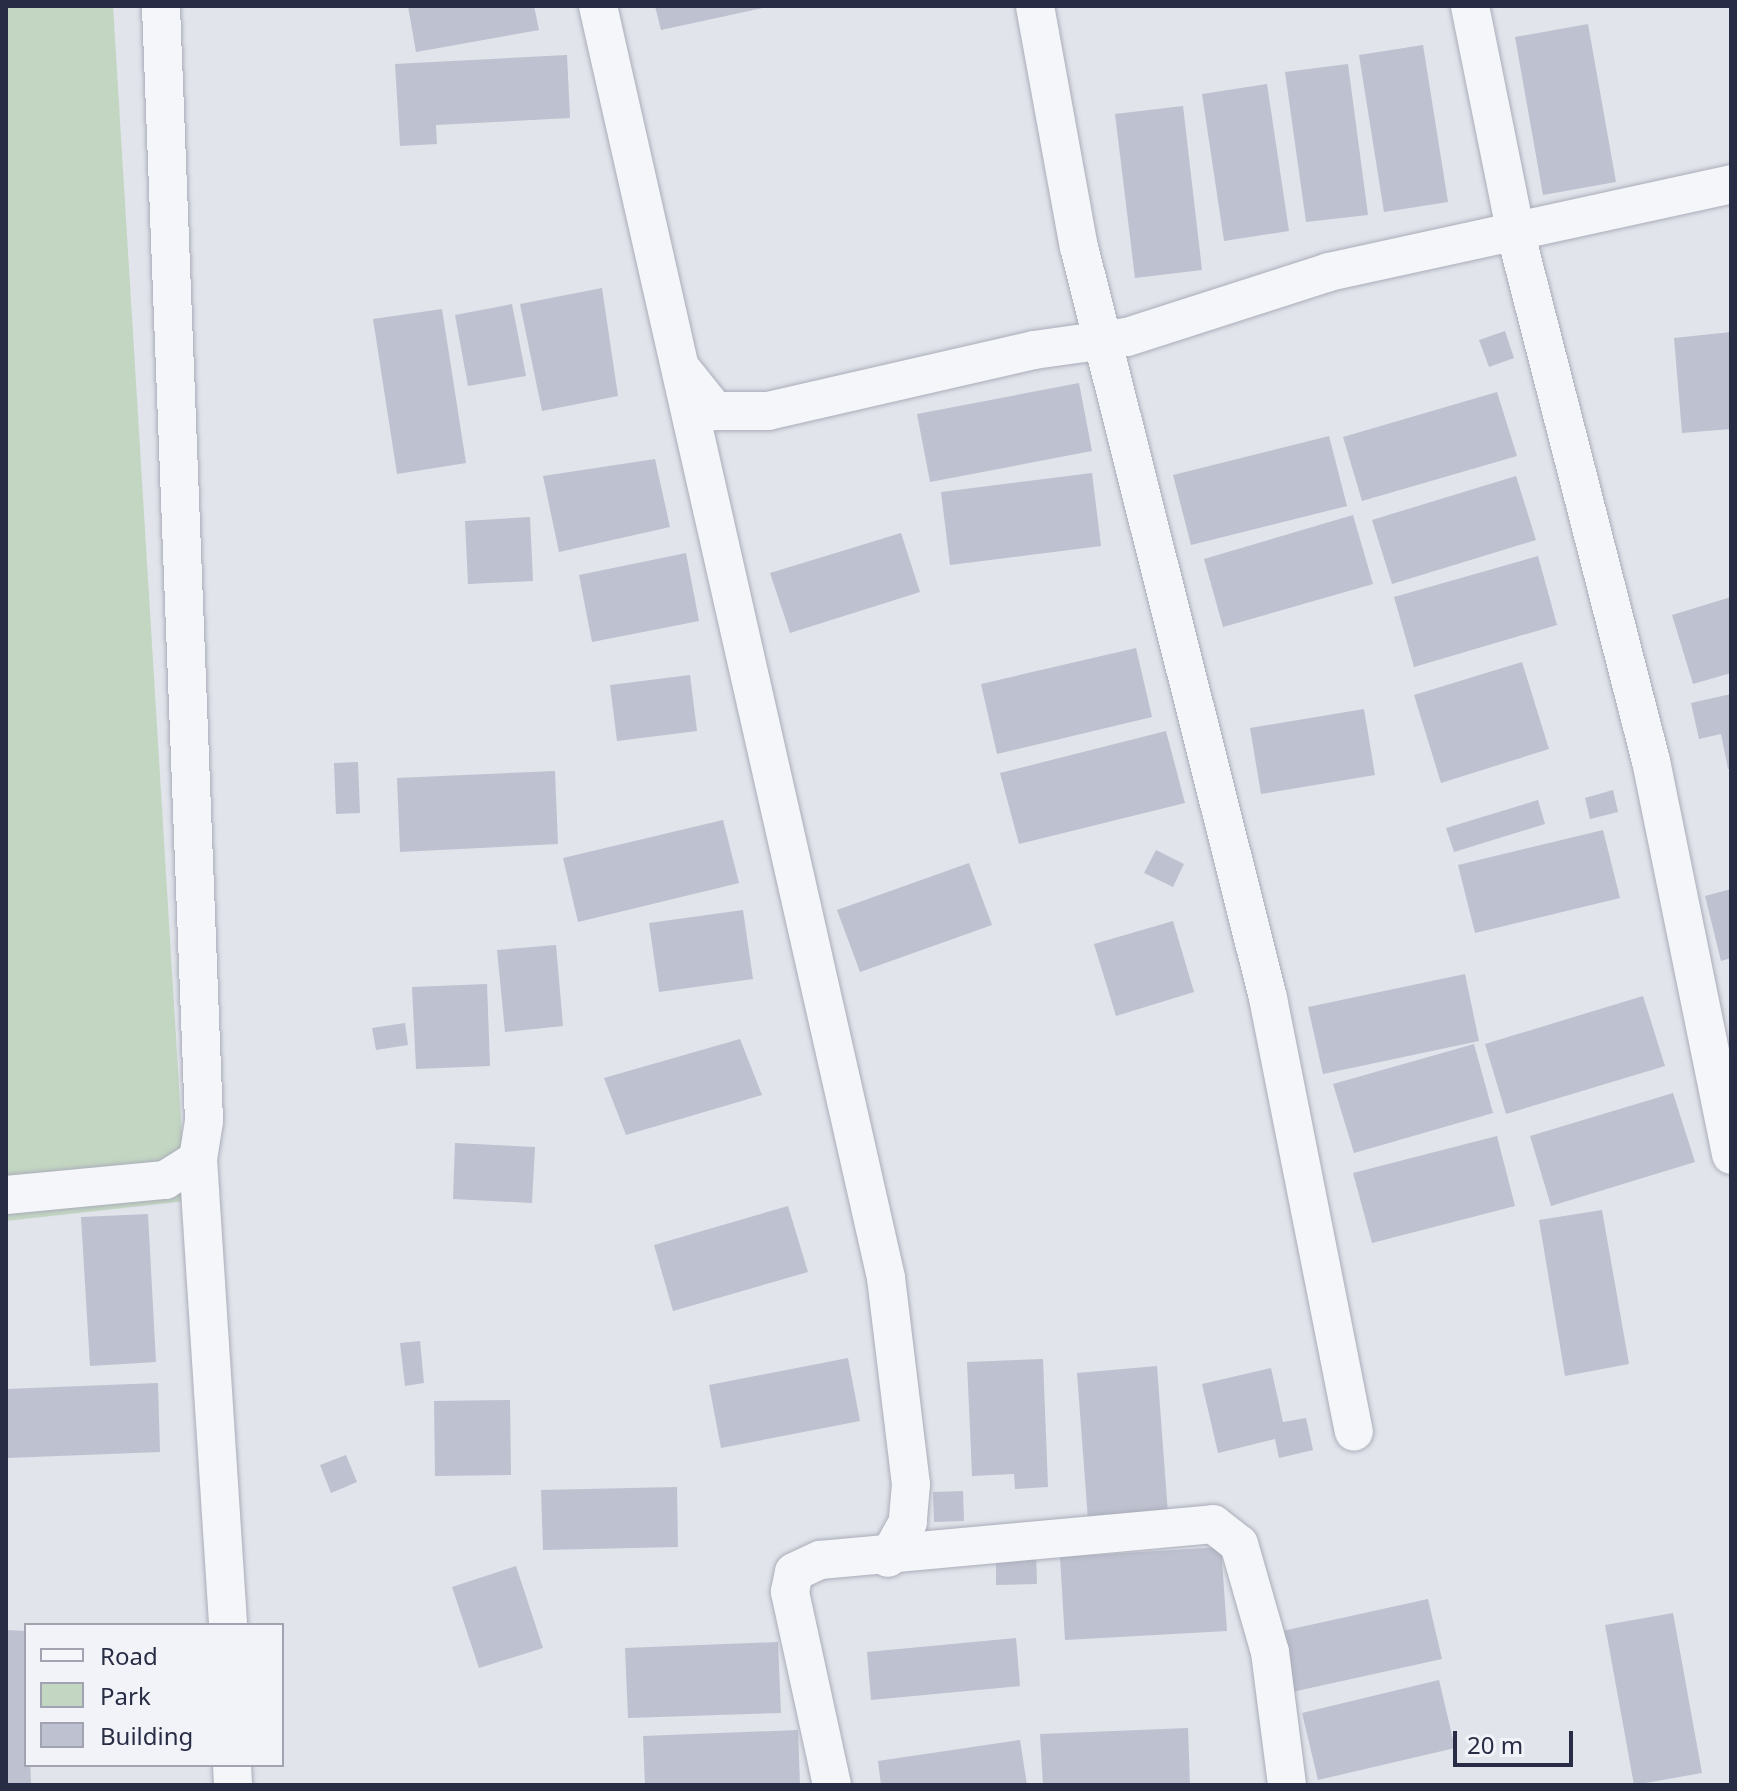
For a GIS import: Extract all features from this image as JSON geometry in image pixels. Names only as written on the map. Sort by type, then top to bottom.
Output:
[{"type":"street","points":[[161,6],[204,1121],[198,1159],[228,1623]]},
{"type":"street","points":[[598,6],[886,1278],[911,1484],[908,1522],[888,1558]]},
{"type":"street","points":[[1035,6],[1079,247],[1268,998],[1354,1432]]},
{"type":"street","points":[[1470,6],[1516,235],[1651,761],[1731,1155]]},
{"type":"street","points":[[678,364],[715,411],[768,411],[1104,340],[1216,313],[1329,272],[1489,234],[1516,235],[1731,184]]},
{"type":"street","points":[[6,1195],[165,1180],[198,1159]]},
{"type":"street","points":[[832,1785],[790,1592],[794,1572],[820,1560],[888,1558],[1213,1524],[1239,1544],[1270,1652],[1287,1785]]},
{"type":"green space","points":[[6,6],[113,6],[186,1201],[6,1221]]},
{"type":"building","points":[[408,6],[534,6],[539,30],[416,52]]},
{"type":"building","points":[[655,6],[768,6],[768,7],[661,30]]},
{"type":"building","points":[[1588,24],[1616,182],[1543,195],[1515,37]]},
{"type":"building","points":[[1423,45],[1448,202],[1384,212],[1359,55]]},
{"type":"building","points":[[567,55],[570,118],[436,125],[437,144],[400,146],[395,64]]},
{"type":"building","points":[[1348,64],[1368,215],[1306,222],[1285,72]]},
{"type":"building","points":[[1267,84],[1289,231],[1224,241],[1202,94]]},
{"type":"building","points":[[1183,106],[1202,270],[1135,278],[1115,114]]},
{"type":"building","points":[[602,288],[618,396],[542,411],[520,304]]},
{"type":"building","points":[[512,304],[526,376],[468,386],[455,315]]},
{"type":"building","points":[[442,309],[466,463],[397,474],[373,319]]},
{"type":"building","points":[[1505,331],[1514,358],[1489,367],[1479,340]]},
{"type":"building","points":[[1731,332],[1731,429],[1682,433],[1674,338]]},
{"type":"building","points":[[1079,383],[1092,451],[930,482],[917,414]]},
{"type":"building","points":[[1497,392],[1517,456],[1362,501],[1343,437]]},
{"type":"building","points":[[1329,436],[1347,506],[1191,545],[1173,475]]},
{"type":"building","points":[[655,459],[670,527],[559,552],[543,476]]},
{"type":"building","points":[[1092,473],[1101,546],[950,565],[941,492]]},
{"type":"building","points":[[1516,476],[1536,540],[1392,584],[1372,520]]},
{"type":"building","points":[[1353,515],[1373,584],[1223,627],[1204,559]]},
{"type":"building","points":[[530,517],[533,581],[468,584],[465,521]]},
{"type":"building","points":[[901,533],[920,592],[790,633],[770,573]]},
{"type":"building","points":[[686,553],[699,621],[592,642],[579,575]]},
{"type":"building","points":[[1538,556],[1557,625],[1414,667],[1394,597]]},
{"type":"building","points":[[1731,597],[1731,673],[1693,684],[1672,615]]},
{"type":"building","points":[[1136,648],[1152,717],[997,754],[981,684]]},
{"type":"building","points":[[1522,662],[1549,749],[1441,783],[1414,695]]},
{"type":"building","points":[[690,675],[697,731],[617,741],[610,685]]},
{"type":"building","points":[[1731,694],[1731,769],[1728,769],[1721,734],[1699,739],[1691,703]]},
{"type":"building","points":[[1364,709],[1375,775],[1261,794],[1250,728]]},
{"type":"building","points":[[1166,731],[1185,803],[1019,844],[1000,773]]},
{"type":"building","points":[[358,762],[360,813],[336,814],[334,763]]},
{"type":"building","points":[[555,771],[558,844],[400,852],[397,778]]},
{"type":"building","points":[[1613,790],[1618,812],[1590,819],[1585,798]]},
{"type":"building","points":[[1538,800],[1545,824],[1454,852],[1446,828]]},
{"type":"building","points":[[723,820],[739,883],[578,922],[563,858]]},
{"type":"building","points":[[1603,830],[1620,898],[1475,933],[1458,865]]},
{"type":"building","points":[[1156,850],[1184,864],[1173,887],[1144,873]]},
{"type":"building","points":[[969,863],[992,925],[860,972],[837,910]]},
{"type":"building","points":[[1731,889],[1731,958],[1721,961],[1705,896]]},
{"type":"building","points":[[743,910],[753,979],[659,992],[649,923]]},
{"type":"building","points":[[1173,921],[1194,992],[1116,1016],[1094,944]]},
{"type":"building","points":[[556,945],[563,1026],[505,1032],[497,950]]},
{"type":"building","points":[[1465,974],[1479,1041],[1323,1074],[1308,1007]]},
{"type":"building","points":[[487,984],[490,1066],[416,1069],[412,987]]},
{"type":"building","points":[[1643,996],[1665,1066],[1506,1114],[1485,1044]]},
{"type":"building","points":[[405,1023],[408,1045],[376,1050],[372,1028]]},
{"type":"building","points":[[740,1039],[762,1095],[626,1135],[604,1078]]},
{"type":"building","points":[[1474,1044],[1493,1113],[1354,1153],[1333,1084]]},
{"type":"building","points":[[1673,1093],[1695,1162],[1551,1206],[1530,1136]]},
{"type":"building","points":[[1497,1136],[1515,1206],[1372,1243],[1353,1173]]},
{"type":"building","points":[[455,1143],[535,1147],[532,1203],[453,1199]]},
{"type":"building","points":[[788,1206],[808,1272],[673,1311],[654,1245]]},
{"type":"building","points":[[1602,1210],[1629,1364],[1565,1376],[1539,1220]]},
{"type":"building","points":[[148,1214],[156,1362],[90,1366],[81,1217]]},
{"type":"building","points":[[420,1341],[424,1383],[405,1386],[400,1343]]},
{"type":"building","points":[[848,1358],[860,1421],[721,1448],[709,1385]]},
{"type":"building","points":[[1043,1359],[1048,1487],[1015,1489],[1014,1474],[972,1476],[967,1362]]},
{"type":"building","points":[[1157,1366],[1168,1514],[1088,1520],[1077,1373]]},
{"type":"building","points":[[1271,1368],[1283,1422],[1306,1418],[1313,1450],[1279,1458],[1275,1439],[1218,1453],[1202,1384]]},
{"type":"building","points":[[158,1383],[160,1452],[7,1458],[6,1389]]},
{"type":"building","points":[[510,1400],[511,1475],[435,1476],[434,1401]]},
{"type":"building","points":[[346,1455],[357,1482],[331,1493],[320,1465]]},
{"type":"building","points":[[677,1487],[678,1547],[543,1550],[541,1490]]},
{"type":"building","points":[[963,1491],[964,1521],[934,1522],[933,1492]]},
{"type":"building","points":[[1221,1547],[1227,1631],[1065,1640],[1060,1557]]},
{"type":"building","points":[[1036,1553],[1037,1584],[996,1585],[996,1555]]},
{"type":"building","points":[[516,1566],[543,1648],[479,1668],[452,1587]]},
{"type":"building","points":[[1428,1599],[1442,1659],[1292,1692],[1278,1632]]},
{"type":"building","points":[[1673,1613],[1702,1773],[1634,1785],[1605,1625]]},
{"type":"building","points":[[6,1630],[24,1631],[24,1767],[30,1767],[31,1785],[6,1785]]},
{"type":"building","points":[[1016,1638],[1020,1686],[871,1700],[867,1652]]},
{"type":"building","points":[[778,1642],[781,1713],[628,1718],[625,1648]]},
{"type":"building","points":[[1439,1680],[1455,1748],[1318,1780],[1302,1713]]},
{"type":"building","points":[[1188,1728],[1190,1785],[1043,1785],[1040,1734]]},
{"type":"building","points":[[798,1730],[800,1785],[645,1785],[643,1736]]},
{"type":"building","points":[[1020,1740],[1027,1785],[881,1785],[878,1761]]}]
